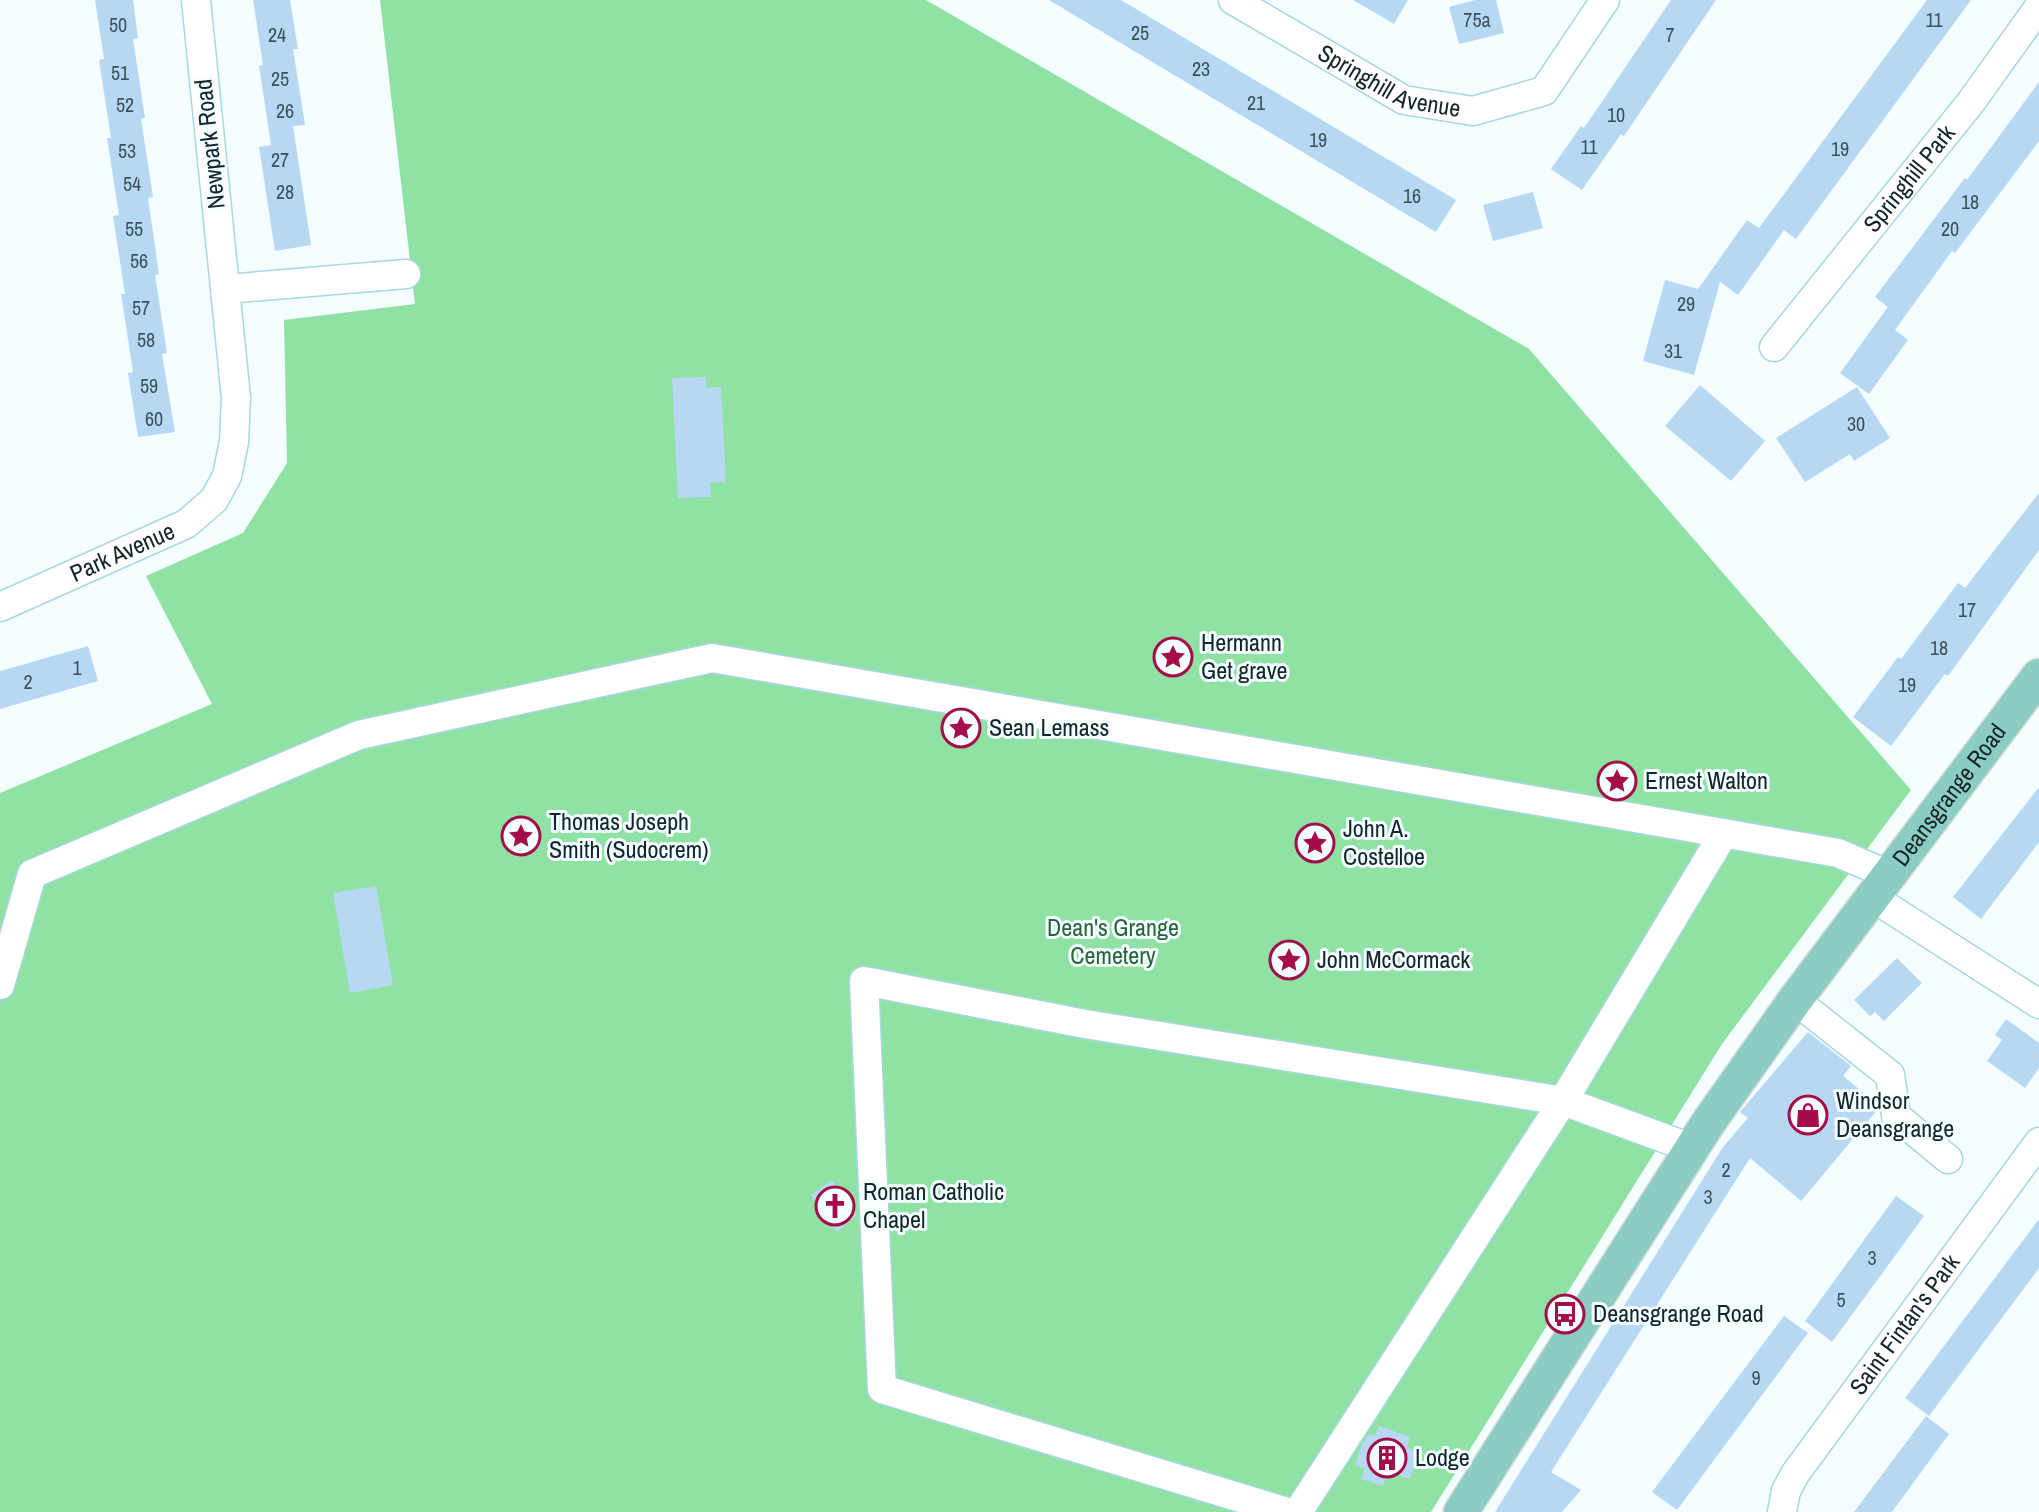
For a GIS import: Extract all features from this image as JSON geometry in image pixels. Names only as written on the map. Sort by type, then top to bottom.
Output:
[{"type":"main road","name":"Deansgrange Road","points":[[1461,1512],[1691,1148],[1880,886],[2028,709],[2039,676]]},
{"type":"street","name":"Newpark Road","points":[[196,0],[236,398],[234,442],[227,476]]},
{"type":"street","name":"Springhill Avenue","points":[[1233,0],[1404,100],[1473,111],[1544,91],[1605,0]]},
{"type":"street","name":"Springhill Park","points":[[1774,347],[1971,102],[2039,7]]},
{"type":"street","points":[[226,289],[406,274]]},
{"type":"street","name":"Park Avenue","points":[[0,607],[186,524],[214,500],[227,476]]},
{"type":"street","points":[[0,985],[32,874],[359,735],[712,658],[1838,853],[2039,1004]]},
{"type":"street","points":[[1298,1512],[1563,1101],[1724,833]]},
{"type":"street","points":[[1287,1512],[882,1389],[864,981],[1085,1024],[1563,1101],[1691,1148]]},
{"type":"street","points":[[1795,1000],[1890,1075],[1896,1116],[1948,1159]]},
{"type":"street","name":"Saint Fintan's Park","points":[[1782,1512],[1786,1491],[1795,1474],[2039,1142]]},
{"type":"green space","name":"Dean's Grange Cemetery","points":[[380,0],[926,0],[1529,349],[1911,790],[1722,1044],[1431,1512],[0,1512],[0,793],[212,704],[146,576],[243,533],[287,463],[284,320],[415,304]]},
{"type":"building","points":[[95,0],[133,0],[138,38],[133,39],[145,118],[141,119],[153,197],[148,198],[159,274],[155,275],[167,353],[162,354],[175,432],[138,437],[128,373],[133,372],[113,216],[119,215],[107,138],[111,138],[99,60],[104,59]]},
{"type":"building","points":[[253,0],[290,0],[298,49],[293,49],[305,125],[293,126],[311,245],[275,251],[259,147],[271,145]]},
{"type":"building","points":[[1049,0],[1121,0],[1456,200],[1436,232]]},
{"type":"building","points":[[1353,0],[1408,0],[1394,24]]},
{"type":"building","points":[[1475,0],[1496,0],[1504,33],[1459,44],[1449,7]]},
{"type":"building","points":[[1671,0],[1716,0],[1624,136],[1621,134],[1582,190],[1551,169],[1581,126],[1584,128]]},
{"type":"building","points":[[1927,0],[1971,0],[1796,239],[1784,230],[1738,295],[1720,282],[1694,375],[1643,361],[1665,280],[1698,289],[1747,220],[1759,228]]},
{"type":"building","points":[[2039,82],[2039,141],[1955,253],[1952,251],[1895,330],[1908,340],[1869,394],[1840,373],[1888,307],[1875,297]]},
{"type":"building","points":[[1533,192],[1543,228],[1493,241],[1483,205]]},
{"type":"building","points":[[706,377],[706,388],[721,387],[726,482],[710,483],[711,497],[678,498],[672,378]]},
{"type":"building","points":[[1700,385],[1765,441],[1731,481],[1665,426]]},
{"type":"building","points":[[1857,387],[1890,438],[1854,461],[1850,454],[1805,482],[1776,438]]},
{"type":"building","points":[[2039,493],[2039,550],[1948,676],[1945,674],[1891,746],[1853,717],[1958,583],[1965,588]]},
{"type":"building","points":[[88,646],[98,681],[0,709],[0,671]]},
{"type":"building","points":[[2039,787],[2039,842],[1981,919],[1953,897]]},
{"type":"building","points":[[376,886],[393,985],[350,993],[333,893]]},
{"type":"building","points":[[1897,958],[1922,983],[1884,1021],[1875,1012],[1870,1016],[1854,1000]]},
{"type":"building","points":[[2006,1019],[2039,1043],[2039,1068],[2025,1088],[1987,1061],[2002,1040],[1995,1035]]},
{"type":"building","points":[[1808,1032],[1851,1066],[1843,1076],[1877,1104],[1878,1109],[1801,1201],[1750,1158],[1551,1472],[1581,1490],[1562,1512],[1495,1512],[1723,1147],[1748,1118],[1740,1112]]},
{"type":"building","name":"Roman Catholic Chapel","points":[[832,1180],[857,1215],[837,1232],[811,1195]]},
{"type":"building","points":[[1896,1196],[1924,1216],[1832,1342],[1805,1321]]},
{"type":"building","points":[[2039,1219],[2039,1268],[1929,1416],[1905,1398]]},
{"type":"building","points":[[1784,1316],[1808,1333],[1677,1510],[1652,1492]]},
{"type":"building","points":[[1926,1416],[1949,1434],[1892,1512],[1854,1512]]},
{"type":"building","name":"Lodge","points":[[1379,1426],[1410,1437],[1407,1447],[1420,1452],[1410,1479],[1388,1472],[1383,1486],[1361,1479],[1365,1469],[1355,1465],[1362,1444],[1369,1434],[1375,1436]]},
{"type":"place","name":"Hermann Get grave","points":[[1173,657]]},
{"type":"place","name":"Sean Lemass","points":[[961,728]]},
{"type":"place","name":"Ernest Walton","points":[[1617,781]]},
{"type":"place","name":"Thomas Joseph Smith (Sudocrem)","points":[[521,836]]},
{"type":"place","name":"John A. Costelloe","points":[[1315,843]]},
{"type":"place","name":"John McCormack","points":[[1289,960]]},
{"type":"place","name":"Windsor Deansgrange","points":[[1808,1115]]},
{"type":"place","name":"Roman Catholic Chapel","points":[[835,1206]]},
{"type":"place","name":"Deansgrange Road","points":[[1565,1314]]},
{"type":"place","name":"Lodge","points":[[1387,1458]]}]
